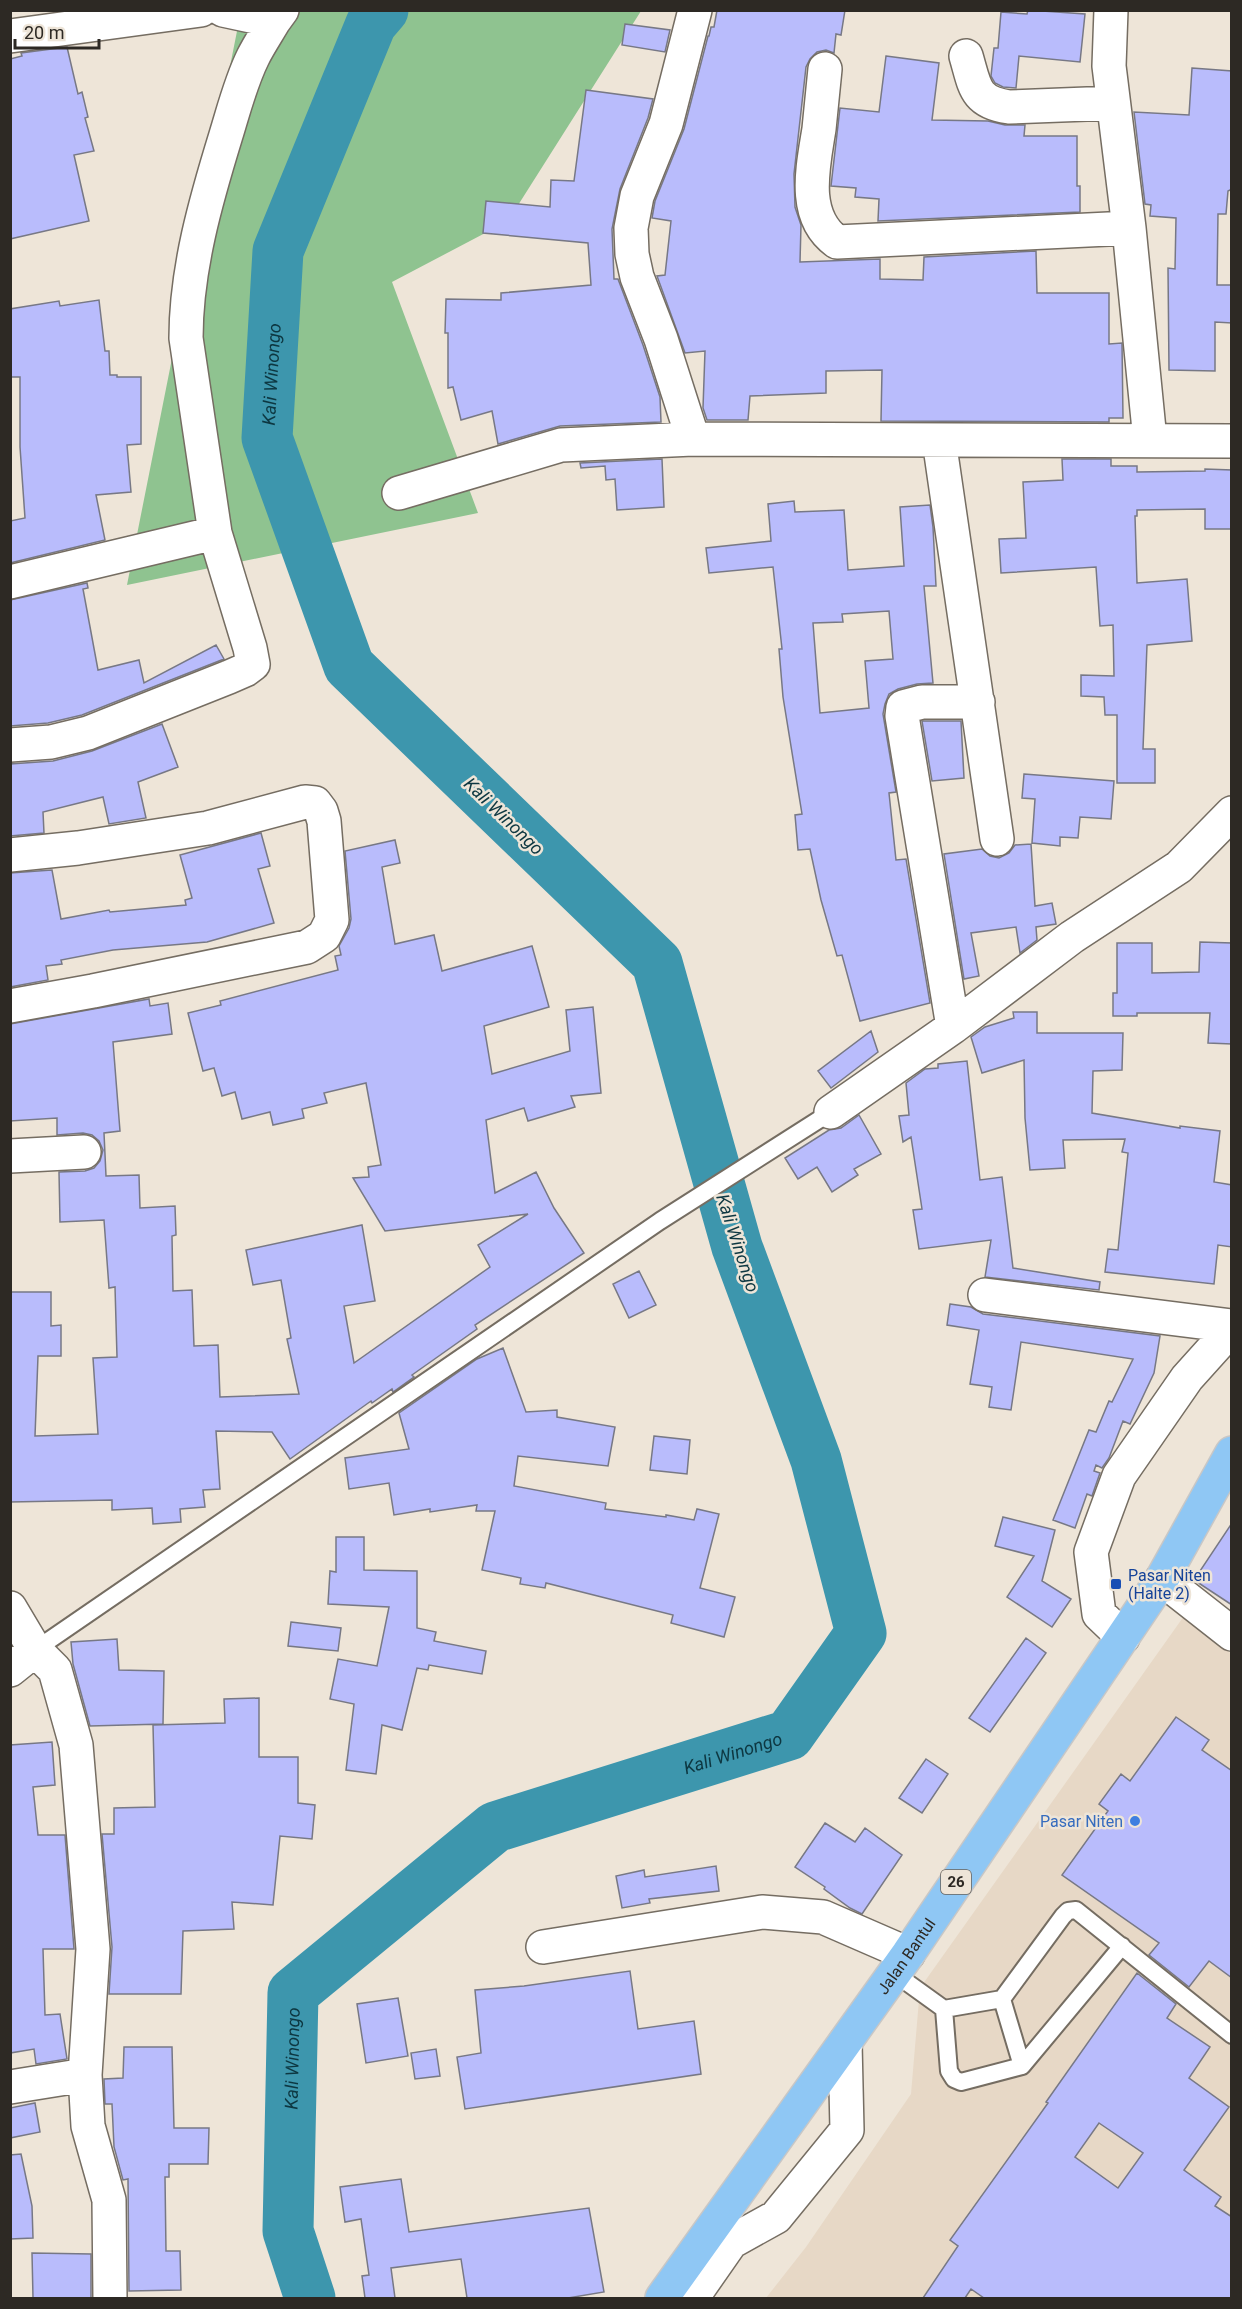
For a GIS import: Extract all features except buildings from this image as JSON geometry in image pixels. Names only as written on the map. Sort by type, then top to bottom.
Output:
[{"type":"main road","name":"Jalan Bantul","points":[[662,2298],[722,2234],[845,2043],[1162,1579],[1232,1453]]},
{"type":"street","points":[[10,36],[201,10]]},
{"type":"street","points":[[10,745],[51,742],[88,733],[251,666],[254,661],[215,533],[186,338],[186,307],[191,271],[215,172],[235,106],[253,57],[278,16],[223,10]]},
{"type":"street","points":[[693,440],[661,339],[637,277],[632,254],[631,228],[637,196],[666,124],[695,10]]},
{"type":"street","points":[[1111,10],[1109,66],[1129,228],[1150,440]]},
{"type":"street","points":[[966,56],[976,87],[983,100],[995,105],[1009,107],[1113,103]]},
{"type":"street","points":[[825,69],[813,162],[813,206],[824,231],[837,242],[1129,228]]},
{"type":"street","points":[[399,493],[561,445],[693,440],[1232,441]]},
{"type":"street","points":[[939,440],[997,839]]},
{"type":"street","points":[[10,582],[215,533]]},
{"type":"street","points":[[953,1027],[902,716],[903,707],[922,702],[978,702]]},
{"type":"street","points":[[10,855],[78,848],[208,828],[305,802],[315,803],[324,821],[332,920],[324,936],[307,947],[10,1006]]},
{"type":"street","points":[[831,1112],[953,1027],[1072,937],[1179,867],[1232,813]]},
{"type":"street","points":[[10,1156],[84,1152]]},
{"type":"street","points":[[985,1295],[1232,1327]]},
{"type":"street","points":[[1123,1637],[1099,1614],[1091,1552],[1119,1476],[1187,1378],[1232,1327]]},
{"type":"street","points":[[1162,1579],[1232,1634]]},
{"type":"street","points":[[10,1608],[23,1660],[55,1670],[76,1745],[93,1949],[85,2075],[88,2126],[109,2200],[110,2298]]},
{"type":"street","points":[[543,1947],[762,1911],[823,1917],[901,1964]]},
{"type":"street","points":[[693,2298],[722,2234],[776,2217],[847,2130],[845,2043]]},
{"type":"street","points":[[10,2087],[85,2075]]},
{"type":"lane","points":[[23,1660],[660,1221],[831,1112]]},
{"type":"lane","points":[[944,2009],[1002,1999],[1062,1916],[1068,1911],[1076,1910],[1232,2035]]},
{"type":"lane","points":[[901,1964],[944,2009],[949,2071],[954,2079],[961,2082],[1022,2066],[1122,1946]]},
{"type":"lane","points":[[1002,1999],[1022,2066]]},
{"type":"shaded area","name":"Pasar Niten","points":[[1189,1609],[1231,1654],[1231,2298],[766,2298],[806,2247],[911,2094],[920,1988]]},
{"type":"green space","points":[[241,11],[641,11],[508,221],[392,282],[478,513],[127,585]]},
{"type":"waterway","name":"Kali Winongo","points":[[310,2298],[288,2231],[293,1993],[495,1827],[789,1735],[861,1633],[816,1460],[737,1247],[657,963],[349,666],[267,438],[278,251],[371,24],[383,10]]},
{"type":"place","name":"Pasar Niten (Halte 2)","points":[[1116,1584]]},
{"type":"place","name":"Pasar Niten","points":[[1135,1821]]}]
